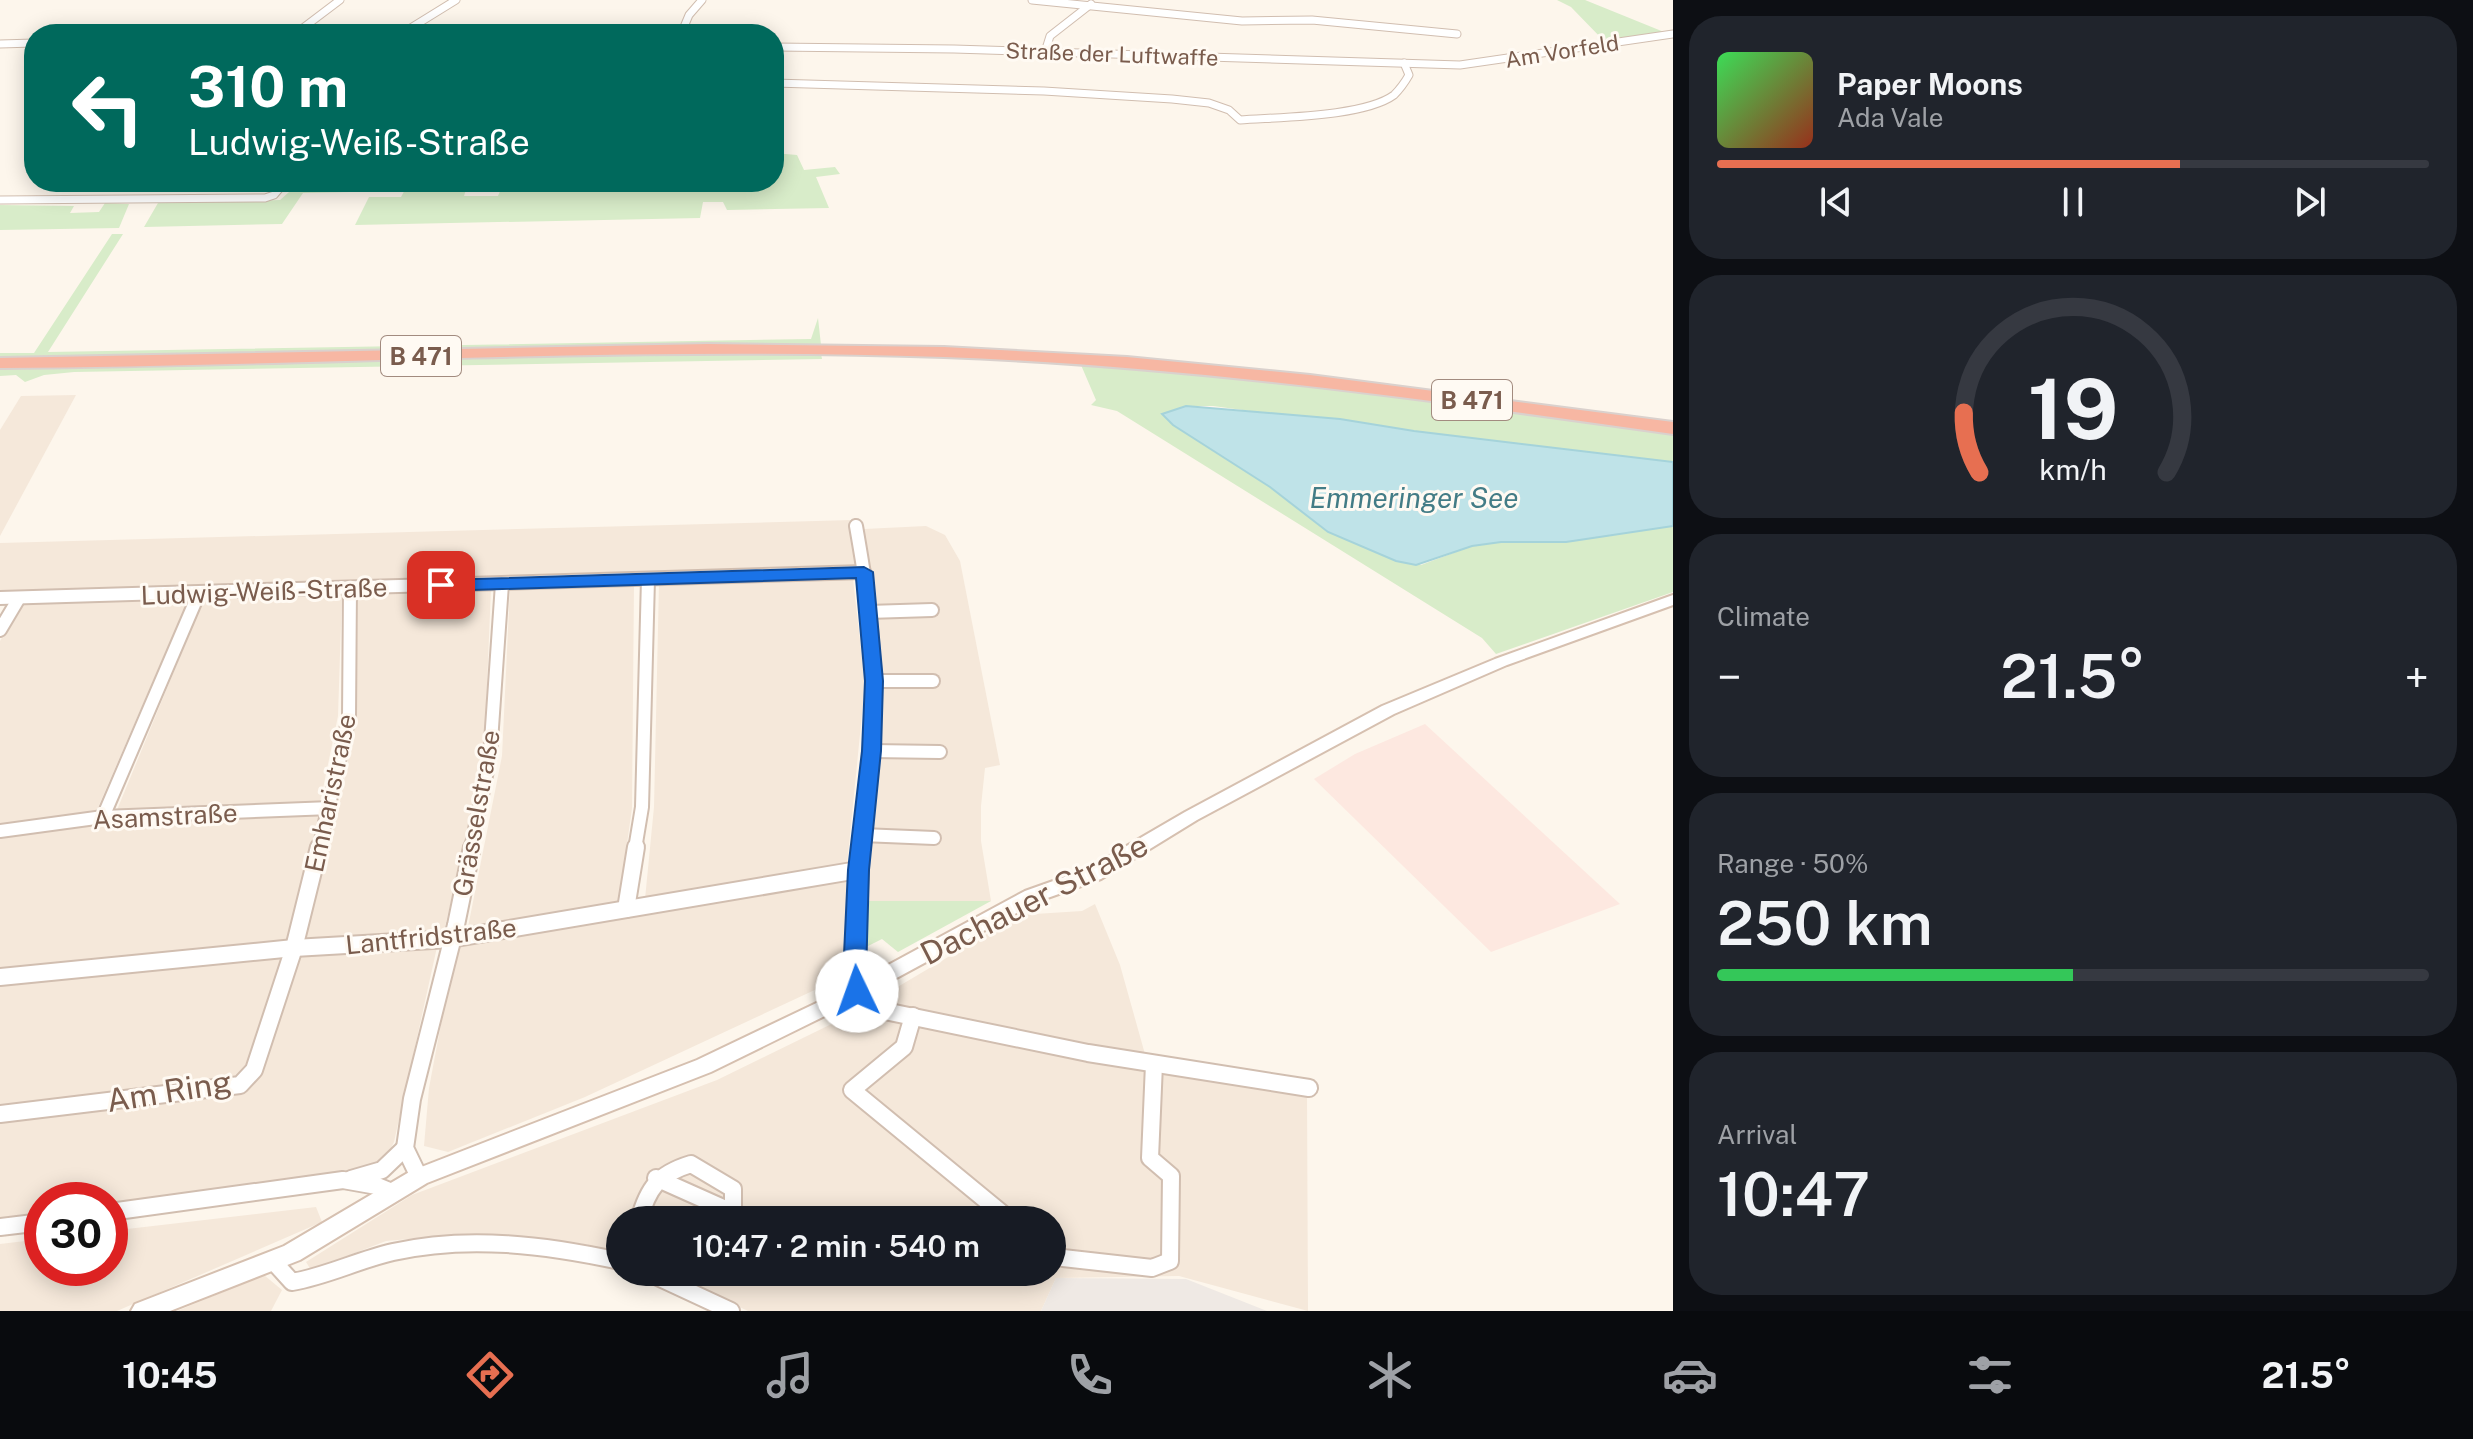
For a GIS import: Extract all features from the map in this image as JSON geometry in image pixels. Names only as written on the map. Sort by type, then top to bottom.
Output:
[{"type":"highway","name":"B 471","points":[[0,363],[743,348],[945,352],[1271,375],[1673,428]]},
{"type":"street","points":[[308,24],[340,0]]},
{"type":"street","points":[[417,24],[456,0]]},
{"type":"street","points":[[685,24],[702,0]]},
{"type":"street","points":[[1032,0],[1091,3],[1242,21],[1312,20],[1457,34]]},
{"type":"street","points":[[1045,52],[1050,36],[1091,3]]},
{"type":"street","name":"Am Vorfeld","points":[[1450,64],[1474,64],[1673,34]]},
{"type":"street","points":[[0,44],[24,43]]},
{"type":"street","points":[[0,53],[9,44]]},
{"type":"street","name":"Straße der Luftwaffe","points":[[784,47],[1450,64]]},
{"type":"street","points":[[784,83],[1172,99],[1209,103],[1229,110],[1240,120],[1326,112],[1386,99],[1398,92],[1409,75],[1404,63]]},
{"type":"street","points":[[0,200],[265,198],[277,192]]},
{"type":"street","points":[[856,526],[864,572],[874,681],[872,751],[858,870],[857,991],[875,1009],[1154,1064],[1309,1088]]},
{"type":"street","name":"Ludwig-Weiß-Straße","points":[[0,598],[864,572]]},
{"type":"street","points":[[626,909],[642,807],[648,579]]},
{"type":"street","name":"Grässelstraße","points":[[405,1148],[412,1099],[456,925],[490,756],[502,584]]},
{"type":"street","name":"Emharistraße","points":[[294,948],[331,808],[349,717],[350,588]]},
{"type":"street","points":[[103,817],[199,593]]},
{"type":"street","points":[[0,630],[19,598]]},
{"type":"street","name":"Dachauer Straße","points":[[143,1311],[273,1261],[419,1177],[704,1066],[857,991],[1032,896],[1094,874],[1191,816],[1388,710],[1513,657],[1673,600]]},
{"type":"street","points":[[868,612],[932,610]]},
{"type":"street","points":[[874,681],[933,681]]},
{"type":"street","points":[[872,751],[940,752]]},
{"type":"street","name":"Asamstraße","points":[[0,831],[103,817],[331,808]]},
{"type":"street","points":[[862,835],[934,838]]},
{"type":"street","name":"Lantfridstraße","points":[[0,977],[294,948],[450,939],[858,870]]},
{"type":"street","name":"Am Ring","points":[[0,1114],[240,1085],[254,1070],[294,948]]},
{"type":"street","points":[[913,1016],[904,1047],[852,1090],[993,1206]]},
{"type":"street","points":[[1066,1258],[1152,1268],[1170,1261],[1171,1176],[1150,1158],[1154,1064]]},
{"type":"street","points":[[128,1210],[378,1173],[392,1165],[405,1148],[419,1177]]},
{"type":"street","points":[[643,1206],[649,1186],[656,1178],[691,1164],[733,1189],[733,1206]]},
{"type":"street","points":[[656,1178],[717,1206]]},
{"type":"street","points":[[343,1180],[377,1186],[394,1193]]},
{"type":"street","points":[[0,1227],[24,1224]]},
{"type":"street","points":[[273,1261],[292,1282],[318,1279],[392,1252],[455,1243],[574,1249],[606,1257]]},
{"type":"street","points":[[677,1286],[731,1311]]},
{"type":"shaded area","points":[[76,395],[0,536],[0,430],[21,396]]},
{"type":"shaded area","points":[[852,520],[856,567],[0,596],[0,543]]},
{"type":"shaded area","points":[[926,526],[945,535],[960,561],[1000,765],[985,768],[981,806],[981,841],[991,901],[866,901],[881,751],[883,681],[864,529]]},
{"type":"shaded area","points":[[853,579],[865,684],[847,865],[645,899],[654,807],[659,583]]},
{"type":"shaded area","points":[[634,583],[632,808],[619,902],[468,927],[502,756],[510,587]]},
{"type":"shaded area","points":[[491,588],[484,760],[444,931],[304,941],[339,807],[356,717],[358,592]]},
{"type":"shaded area","points":[[342,594],[338,716],[320,803],[117,810],[204,598]]},
{"type":"shaded area","points":[[190,596],[96,812],[0,824],[0,641],[24,600]]},
{"type":"shaded area","points":[[1425,724],[1620,904],[1491,952],[1314,779],[1355,754]]},
{"type":"shaded area","points":[[322,814],[288,942],[0,970],[0,838],[112,823]]},
{"type":"shaded area","points":[[854,879],[847,975],[585,1097],[448,1152],[424,1146],[429,1088],[456,944]]},
{"type":"shaded area","points":[[1095,904],[1120,965],[1150,1072],[1307,1092],[1308,1311],[1179,1276],[1066,1278],[1066,1206],[606,1206],[606,1250],[579,1243],[457,1235],[386,1241],[311,1270],[306,1262],[412,1195],[717,1080],[852,1014],[1019,915],[1082,911]]},
{"type":"shaded area","points":[[437,947],[394,1142],[382,1167],[128,1202],[128,1182],[24,1182],[24,1216],[0,1219],[0,1119],[243,1090],[262,1071],[299,954]]},
{"type":"shaded area","points":[[286,956],[251,1067],[230,1082],[0,1107],[0,985]]},
{"type":"shaded area","points":[[316,1207],[322,1222],[117,1311],[0,1311],[0,1244],[24,1241],[24,1286],[128,1286],[128,1229]]},
{"type":"shaded area","points":[[264,1275],[282,1290],[271,1311],[177,1311]]},
{"type":"shaded area","points":[[1066,1278],[1186,1279],[1267,1311],[1041,1311],[1052,1286],[1066,1286]]},
{"type":"shaded area","points":[[695,1286],[1052,1286],[1041,1311],[748,1311]]},
{"type":"green space","points":[[1557,0],[1585,0],[1664,32],[1604,41],[1571,7]]},
{"type":"green space","points":[[784,154],[797,155],[804,170],[835,167],[840,174],[816,177],[829,208],[727,210],[723,202],[703,202],[700,218],[355,225],[369,197],[401,197],[404,192],[465,192],[464,196],[498,196],[500,192],[784,192]]},
{"type":"green space","points":[[289,192],[350,192],[303,193],[282,224],[144,227],[158,203],[280,200]]},
{"type":"green space","points":[[105,203],[129,204],[119,228],[0,230],[0,205],[74,206],[70,213],[99,212]]},
{"type":"green space","points":[[112,234],[123,234],[48,352],[811,339],[818,318],[821,345],[0,359],[0,353],[34,353]]},
{"type":"green space","points":[[821,354],[822,359],[74,372],[44,375],[25,382],[16,375],[0,376],[0,367]]},
{"type":"green space","points":[[1081,365],[1304,385],[1673,434],[1673,462],[1414,431],[1340,419],[1213,406],[1186,406],[1162,414],[1173,425],[1270,487],[1421,565],[1472,546],[1501,542],[1566,542],[1673,526],[1673,592],[1496,654],[1482,638],[1117,411],[1091,405],[1096,400]]},
{"type":"green space","points":[[866,901],[991,901],[898,952],[882,939],[866,947]]},
{"type":"water","name":"Emmeringer See","points":[[1186,406],[1340,419],[1414,431],[1673,462],[1673,526],[1566,542],[1501,542],[1472,546],[1416,565],[1396,561],[1328,532],[1270,487],[1173,425],[1162,414]]},
{"type":"route","points":[[441,585],[864,572],[874,681],[872,751],[858,870],[857,991]]}]
